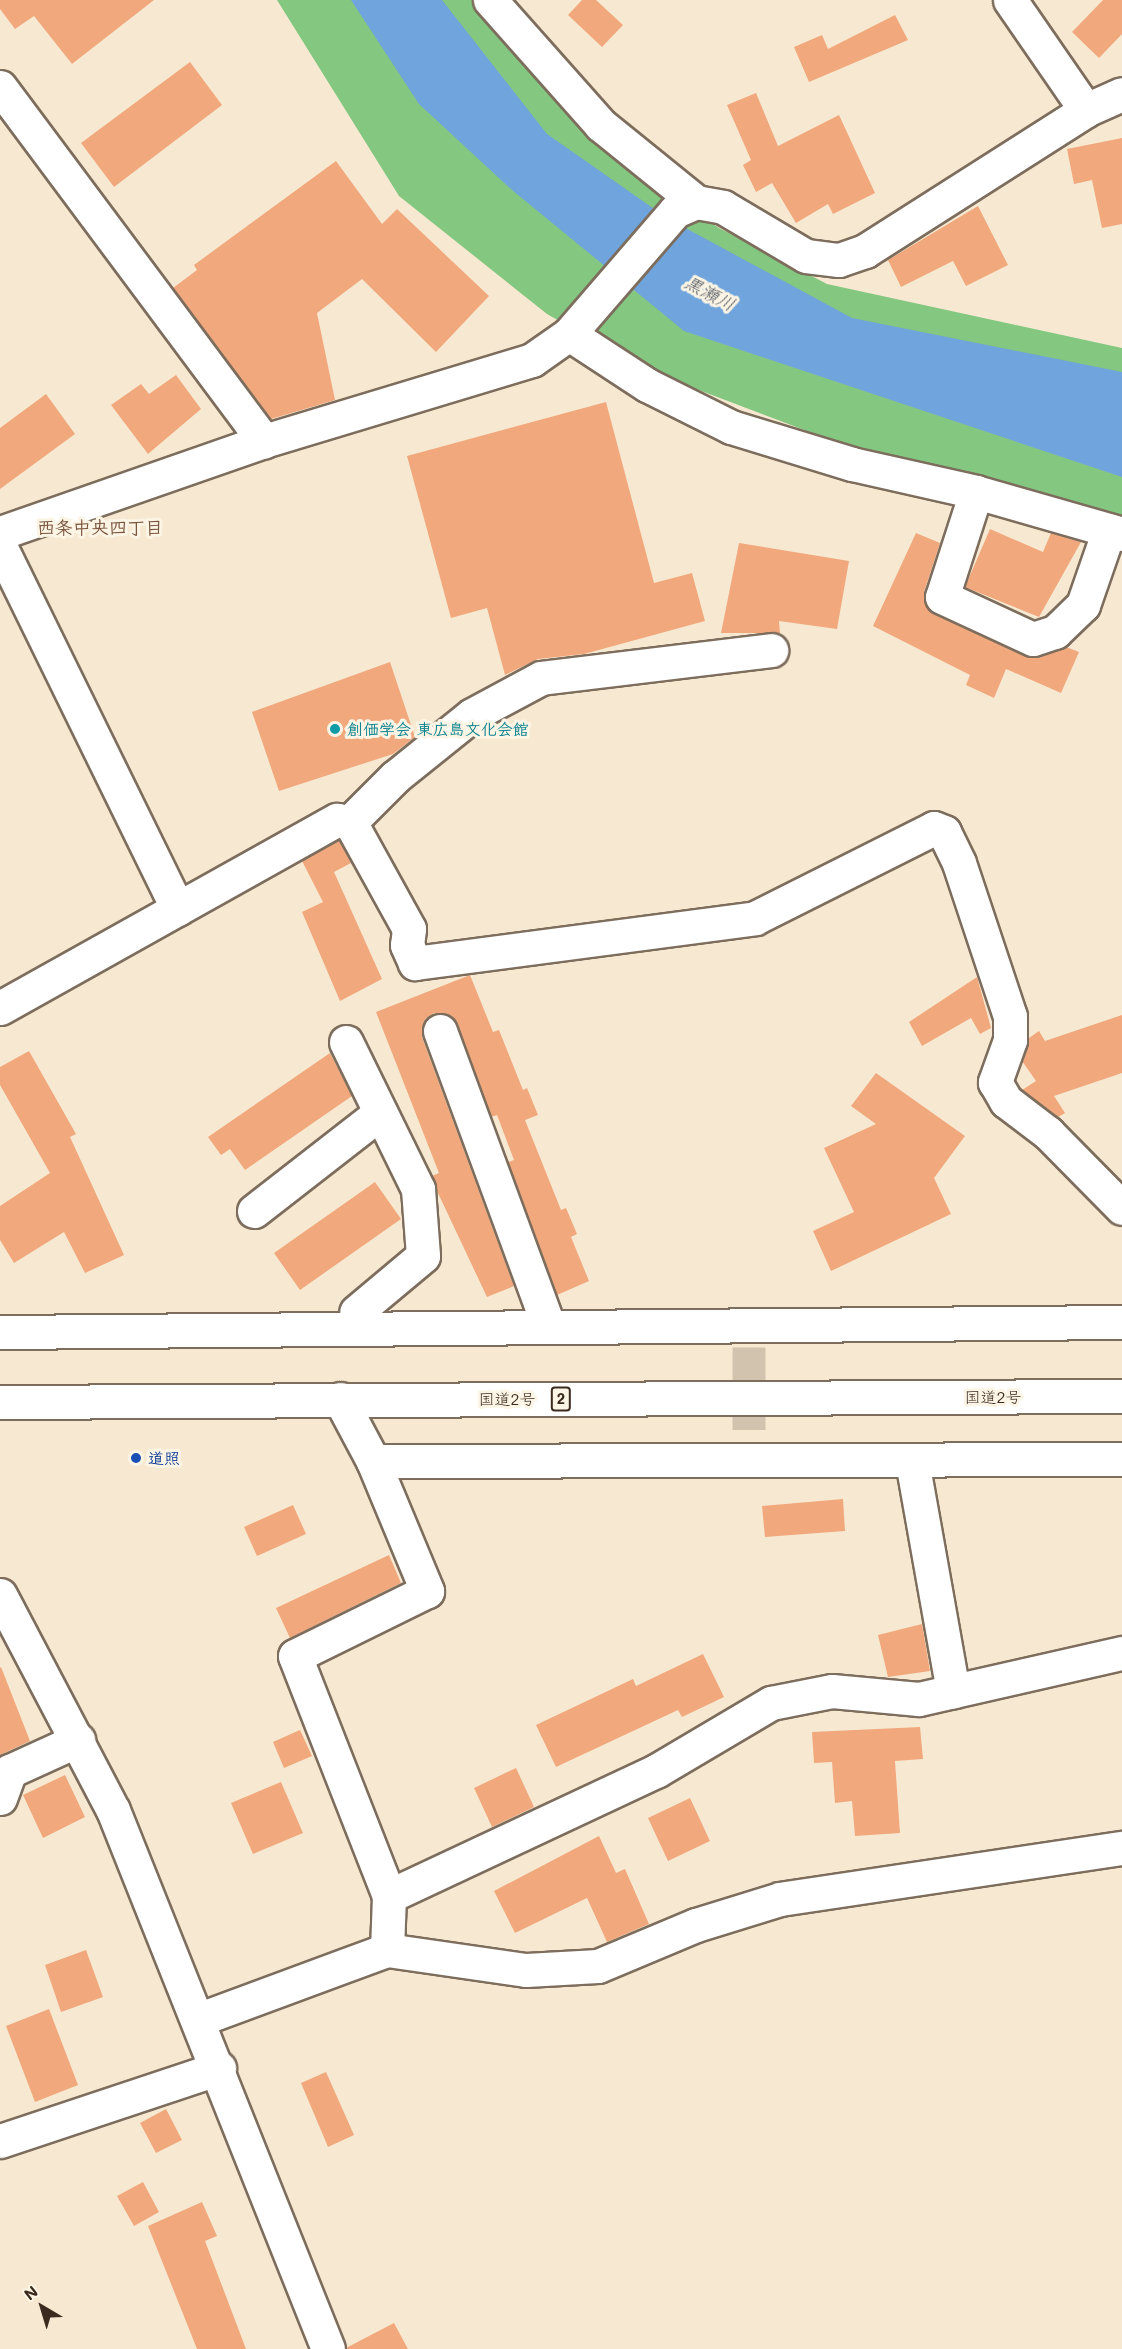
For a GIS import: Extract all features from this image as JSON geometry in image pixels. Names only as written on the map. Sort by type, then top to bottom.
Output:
[{"type":"main road","points":[[490,0],[601,125],[685,207],[723,207],[806,256],[839,260],[866,251],[1086,110],[1122,93]]},
{"type":"main road","points":[[1010,0],[1086,110]]},
{"type":"main road","points":[[0,87],[264,441]]},
{"type":"main road","points":[[0,533],[264,441],[494,375],[532,360],[569,334],[685,207]]},
{"type":"main road","points":[[569,334],[656,390],[731,427],[852,465],[976,492],[1116,532],[1083,605],[1055,632],[1034,639],[942,597],[976,492]]},
{"type":"main road","points":[[0,546],[178,909]]},
{"type":"main road","points":[[350,822],[394,777],[472,715],[541,678],[771,650]]},
{"type":"main road","points":[[0,1008],[338,820],[350,822]]},
{"type":"main road","points":[[350,822],[409,929],[406,945],[415,963],[754,918],[917,832],[934,828],[945,832],[1010,1016],[1010,1040],[995,1082],[1006,1101],[1048,1133],[1122,1208]]},
{"type":"main road","points":[[440,1031],[548,1325]]},
{"type":"main road","points":[[345,1042],[418,1189],[423,1256],[356,1312]]},
{"type":"main road","points":[[254,1211],[380,1113]]},
{"type":"main road","points":[[0,1332],[548,1325],[749,1335],[1122,1322]]},
{"type":"main road","name":"国道2号","points":[[0,1402],[1122,1396]]},
{"type":"main road","points":[[340,1399],[373,1461],[427,1591],[295,1656],[389,1896],[387,1950]]},
{"type":"main road","points":[[373,1461],[749,1453],[912,1461],[1122,1459]]},
{"type":"main road","points":[[912,1461],[953,1692]]},
{"type":"main road","points":[[0,1595],[78,1740],[200,2019],[247,2152],[328,2349]]},
{"type":"main road","points":[[389,1896],[656,1771],[771,1702],[832,1691],[920,1699],[1122,1653]]},
{"type":"main road","points":[[0,1798],[10,1771],[78,1740]]},
{"type":"main road","points":[[200,2019],[387,1950],[526,1970],[598,1965],[696,1925],[780,1899],[1122,1848]]},
{"type":"main road","points":[[0,2141],[219,2068]]},
{"type":"green space","points":[[277,0],[474,0],[657,186],[719,228],[827,284],[1122,348],[1122,520],[820,436],[641,368],[547,314],[399,196]]},
{"type":"water","name":"黒瀬川","points":[[351,0],[442,0],[547,134],[667,218],[852,318],[1122,372],[1122,477],[684,331],[512,190],[419,104]]},
{"type":"building","points":[[0,0],[154,0],[72,64],[34,16],[15,29],[0,9]]},
{"type":"building","points":[[582,0],[596,0],[623,25],[602,47],[568,15]]},
{"type":"building","points":[[1103,0],[1122,0],[1122,34],[1099,58],[1072,32]]},
{"type":"building","points":[[895,15],[908,40],[809,82],[794,47],[822,35],[828,49]]},
{"type":"building","points":[[190,62],[222,105],[114,187],[81,143]]},
{"type":"building","points":[[756,93],[778,146],[839,115],[875,193],[833,214],[828,204],[796,223],[772,183],[756,192],[743,165],[751,160],[727,105]]},
{"type":"building","points":[[1122,138],[1122,224],[1102,228],[1092,180],[1074,184],[1067,149]]},
{"type":"building","points":[[336,161],[382,224],[397,209],[489,296],[436,352],[362,279],[317,313],[335,400],[271,419],[173,288],[197,270],[194,265]]},
{"type":"building","points":[[978,206],[1008,265],[966,286],[953,261],[901,287],[888,260]]},
{"type":"building","points":[[176,375],[201,409],[148,454],[111,405],[141,384],[149,394]]},
{"type":"building","points":[[46,394],[75,434],[0,489],[0,428]]},
{"type":"building","points":[[606,402],[654,583],[692,573],[705,621],[584,654],[538,659],[505,675],[487,608],[451,618],[407,456]]},
{"type":"building","points":[[990,529],[1043,552],[1051,533],[1081,542],[1039,617],[965,587]]},
{"type":"building","points":[[916,533],[940,543],[924,592],[928,609],[1025,656],[1066,647],[1079,652],[1061,693],[1006,669],[994,698],[966,685],[970,675],[873,626]]},
{"type":"building","points":[[739,543],[849,561],[837,629],[779,621],[780,633],[721,633]]},
{"type":"building","name":"創価学会 東広島文化会館","points":[[390,662],[415,737],[393,754],[279,791],[252,712]]},
{"type":"building","points":[[339,840],[351,863],[334,872],[382,979],[340,1001],[302,912],[323,902],[302,861]]},
{"type":"building","points":[[470,975],[493,1032],[499,1030],[523,1090],[527,1088],[538,1115],[525,1120],[561,1210],[566,1208],[577,1234],[571,1237],[589,1281],[557,1295],[508,1162],[514,1160],[497,1115],[491,1117],[452,1016],[434,1013],[425,1019],[422,1037],[514,1286],[487,1297],[437,1191],[432,1176],[439,1173],[376,1012]]},
{"type":"building","points":[[977,977],[991,1028],[980,1034],[971,1018],[922,1046],[909,1022]]},
{"type":"building","points":[[1122,1015],[1122,1073],[1054,1096],[1065,1113],[1058,1117],[1022,1090],[1036,1081],[1022,1061],[1029,1038],[1039,1031],[1045,1041]]},
{"type":"building","points":[[29,1051],[76,1134],[70,1137],[124,1255],[85,1273],[64,1232],[14,1263],[0,1240],[0,1206],[50,1173],[0,1085],[0,1067]]},
{"type":"building","points":[[330,1053],[352,1096],[245,1170],[230,1149],[221,1155],[208,1137]]},
{"type":"building","points":[[876,1073],[965,1136],[934,1178],[951,1214],[831,1271],[813,1231],[854,1212],[824,1148],[876,1124],[851,1106]]},
{"type":"building","points":[[375,1182],[401,1219],[300,1290],[274,1253]]},
{"type":"building","points":[[843,1499],[845,1531],[765,1537],[762,1506]]},
{"type":"building","points":[[293,1505],[306,1534],[257,1556],[244,1527]]},
{"type":"building","points":[[389,1555],[401,1583],[290,1638],[276,1608]]},
{"type":"building","points":[[922,1624],[930,1671],[888,1677],[878,1635]]},
{"type":"building","points":[[703,1654],[724,1697],[682,1717],[678,1710],[556,1767],[536,1725],[633,1679],[636,1686]]},
{"type":"building","points":[[0,1668],[30,1741],[0,1755]]},
{"type":"building","points":[[920,1727],[923,1759],[895,1761],[900,1833],[855,1836],[852,1801],[835,1803],[832,1762],[814,1763],[812,1732]]},
{"type":"building","points":[[300,1730],[312,1756],[284,1768],[273,1742]]},
{"type":"building","points":[[516,1768],[534,1807],[492,1827],[474,1788]]},
{"type":"building","points":[[65,1775],[85,1817],[43,1838],[23,1795]]},
{"type":"building","points":[[281,1782],[303,1833],[253,1854],[231,1803]]},
{"type":"building","points":[[690,1798],[710,1841],[668,1861],[648,1818]]},
{"type":"building","points":[[599,1836],[616,1873],[625,1869],[649,1924],[607,1942],[587,1898],[515,1933],[494,1891]]},
{"type":"building","points":[[86,1950],[103,1997],[61,2012],[45,1965]]},
{"type":"building","points":[[49,2009],[78,2085],[35,2102],[6,2026]]},
{"type":"building","points":[[326,2072],[354,2135],[328,2147],[301,2083]]},
{"type":"building","points":[[166,2109],[182,2140],[156,2153],[140,2123]]},
{"type":"building","points":[[143,2182],[159,2212],[134,2226],[117,2196]]},
{"type":"building","points":[[202,2202],[217,2236],[205,2241],[246,2349],[197,2349],[148,2226]]},
{"type":"building","points":[[394,2323],[408,2349],[346,2349],[346,2348]]},
{"type":"tunnel","points":[[749,1347],[749,1445]]},
{"type":"place","name":"創価学会 東広島文化会館","points":[[335,729]]},
{"type":"place","name":"道照","points":[[136,1458]]},
{"type":"district","name":"西条中央四丁目","points":[[100,527]]}]
